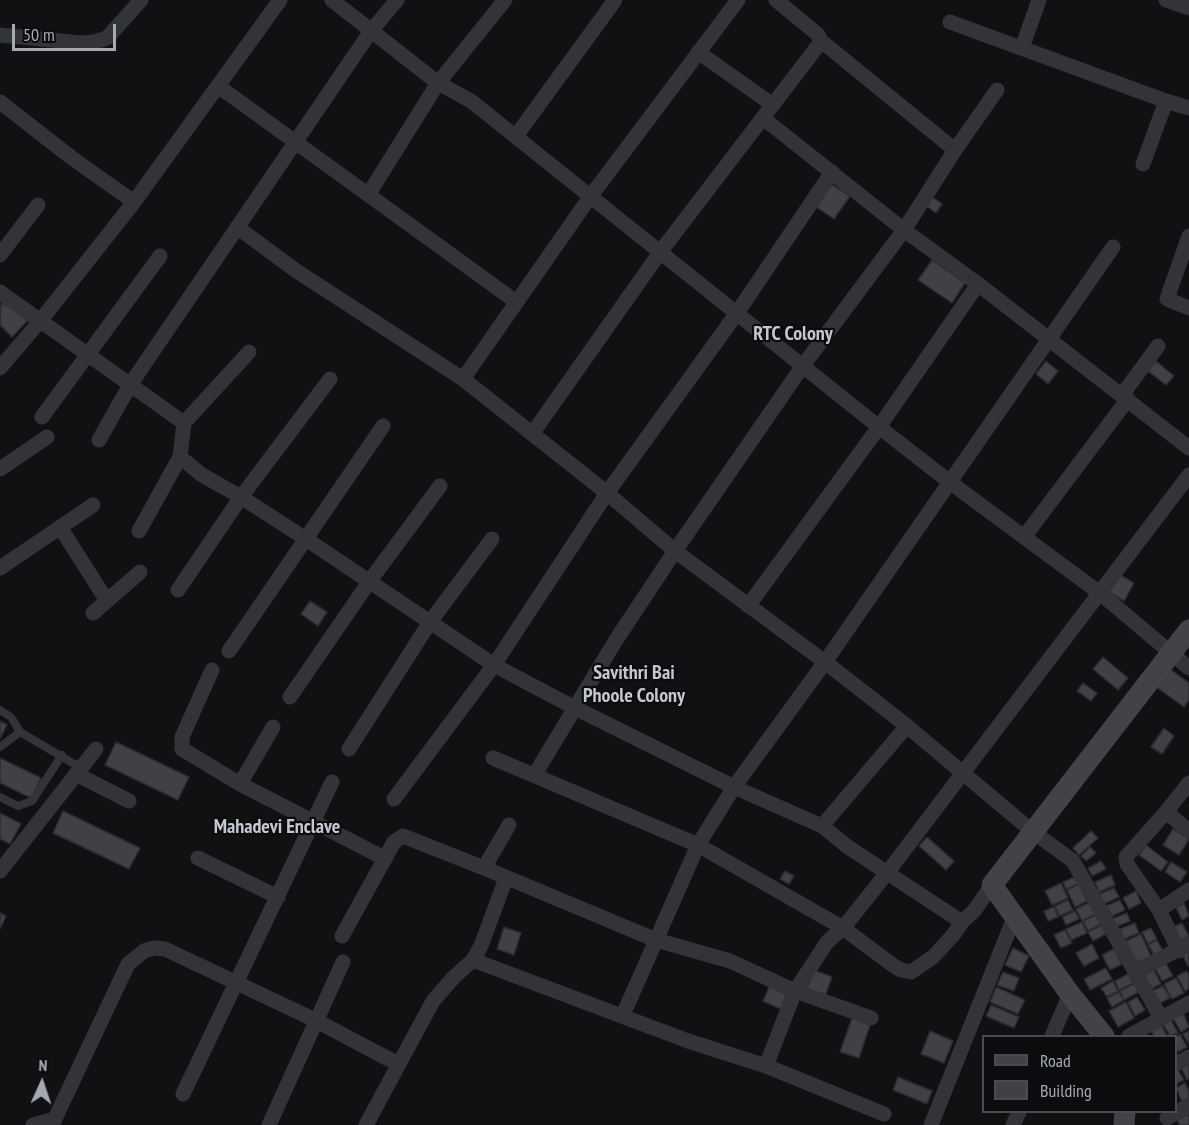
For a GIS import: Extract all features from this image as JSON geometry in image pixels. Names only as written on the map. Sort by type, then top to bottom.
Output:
[{"type":"street","points":[[0,35],[81,43],[94,42],[107,38],[141,0]]},
{"type":"street","points":[[0,368],[134,202],[280,0]]},
{"type":"street","points":[[333,0],[438,83],[471,101],[516,136],[802,367],[951,483],[1101,594],[1189,668]]},
{"type":"street","points":[[99,440],[130,385],[237,227],[371,31],[397,0]]},
{"type":"street","points":[[368,195],[438,83],[505,0]]},
{"type":"street","points":[[516,136],[615,0]]},
{"type":"street","points":[[463,379],[515,301],[590,197],[738,0]]},
{"type":"street","points":[[776,0],[816,33],[820,40],[955,150]]},
{"type":"street","points":[[1022,48],[1039,0]]},
{"type":"street","points":[[1166,0],[1189,8]]},
{"type":"street","points":[[950,22],[1189,108]]},
{"type":"street","points":[[532,434],[661,251],[820,40]]},
{"type":"street","points":[[698,52],[772,105]]},
{"type":"street","points":[[218,86],[515,301]]},
{"type":"street","points":[[535,774],[628,621],[675,551],[802,367],[904,230],[997,90]]},
{"type":"street","points":[[1143,164],[1166,101]]},
{"type":"street","points":[[0,102],[72,158],[134,202]]},
{"type":"street","points":[[763,118],[904,230],[978,284],[1189,448]]},
{"type":"street","points":[[394,799],[494,665],[607,493],[737,313],[832,172]]},
{"type":"street","points":[[0,255],[38,206]]},
{"type":"street","points":[[237,227],[295,270],[463,379],[607,493],[675,551],[825,662],[907,726],[1032,831],[1073,861],[1161,1018]]},
{"type":"street","points":[[1189,236],[1167,299],[1189,308]]},
{"type":"street","points":[[624,1015],[698,845],[734,787],[951,483],[1113,247]]},
{"type":"street","points":[[42,417],[160,256]]},
{"type":"street","points":[[748,606],[879,427],[978,284]]},
{"type":"street","points":[[0,292],[184,423]]},
{"type":"street","points":[[1024,537],[1125,397],[1158,346]]},
{"type":"street","points":[[139,531],[180,457],[184,423],[249,352]]},
{"type":"street","points":[[178,590],[241,497],[330,379]]},
{"type":"street","points":[[229,651],[383,426]]},
{"type":"street","points":[[0,469],[47,437]]},
{"type":"street","points":[[180,457],[202,475],[306,539],[494,665],[734,787],[822,826],[848,847],[962,922]]},
{"type":"street","points":[[766,1066],[795,992],[827,942],[843,927],[887,873],[1101,594],[1189,475]]},
{"type":"street","points":[[290,697],[369,582],[440,486]]},
{"type":"street","points":[[0,568],[93,505]]},
{"type":"street","points":[[60,527],[107,601]]},
{"type":"street","points":[[349,749],[430,622],[492,539]]},
{"type":"street","points":[[93,613],[140,572]]},
{"type":"street","points":[[493,758],[698,845],[843,927],[894,966],[911,972],[933,957],[974,911],[1032,831],[1189,630]]},
{"type":"street","points":[[212,670],[180,743],[182,749],[240,784],[384,858]]},
{"type":"street","points":[[822,826],[907,726]]},
{"type":"street","points":[[240,784],[273,727]]},
{"type":"street","points":[[0,872],[96,749]]},
{"type":"street","points":[[78,771],[129,801]]},
{"type":"street","points":[[183,1094],[332,782]]},
{"type":"street","points":[[1136,971],[1184,948],[1127,864],[1126,857],[1189,783]]},
{"type":"street","points":[[1166,812],[1189,831]]},
{"type":"street","points":[[484,868],[509,825]]},
{"type":"street","points":[[342,936],[384,858],[394,842],[403,836],[656,940],[730,961],[795,992],[871,1018]]},
{"type":"street","points":[[198,858],[278,897]]},
{"type":"street","points":[[366,1125],[433,1001],[473,960],[481,946],[506,878]]},
{"type":"street","points":[[992,885],[1070,994],[1103,1035]]},
{"type":"street","points":[[1159,910],[1189,890]]},
{"type":"street","points":[[931,1125],[1014,918]]},
{"type":"street","points":[[33,1125],[53,1122],[128,964],[138,955],[154,948],[165,949],[315,1020],[398,1064]]},
{"type":"street","points":[[473,960],[624,1015],[687,1041],[766,1066],[884,1114]]},
{"type":"street","points":[[268,1125],[343,962]]},
{"type":"street","points":[[1052,1035],[1070,994]]},
{"type":"street","points":[[1131,1035],[1189,1003]]},
{"type":"lane","points":[[0,710],[10,717],[20,732],[62,755],[78,771]]},
{"type":"lane","points":[[0,747],[20,732]]},
{"type":"lane","points":[[0,797],[18,806],[32,801],[62,755]]},
{"type":"building","points":[[828,182],[850,196],[834,219],[812,204]]},
{"type":"building","points":[[931,196],[942,204],[936,213],[925,205]]},
{"type":"building","points":[[932,260],[965,283],[952,303],[918,280]]},
{"type":"building","points":[[1,303],[31,317],[12,337],[0,325]]},
{"type":"building","points":[[1046,361],[1058,371],[1048,384],[1036,374]]},
{"type":"building","points":[[1156,361],[1174,376],[1166,385],[1148,371]]},
{"type":"building","points":[[1117,573],[1134,583],[1124,601],[1107,591]]},
{"type":"building","points":[[310,601],[327,612],[318,626],[301,614]]},
{"type":"building","points":[[1103,657],[1128,678],[1118,690],[1093,669]]},
{"type":"building","points":[[1166,666],[1189,683],[1189,700],[1184,707],[1152,684]]},
{"type":"building","points":[[1083,683],[1097,693],[1091,701],[1077,691]]},
{"type":"building","points":[[0,721],[7,725],[0,739]]},
{"type":"building","points":[[1164,728],[1174,736],[1162,754],[1151,747]]},
{"type":"building","points":[[116,742],[189,777],[178,800],[105,765]]},
{"type":"building","points":[[0,758],[41,778],[31,798],[0,783]]},
{"type":"building","points":[[63,811],[140,848],[129,869],[53,833]]},
{"type":"building","points":[[0,813],[21,824],[10,844],[0,839]]},
{"type":"building","points":[[1173,829],[1189,839],[1179,855],[1163,845]]},
{"type":"building","points":[[1091,831],[1098,838],[1079,855],[1073,848]]},
{"type":"building","points":[[927,837],[954,861],[946,870],[919,846]]},
{"type":"building","points":[[1146,845],[1168,862],[1161,871],[1139,855]]},
{"type":"building","points":[[1090,847],[1096,853],[1086,861],[1081,856]]},
{"type":"building","points":[[1101,861],[1106,869],[1092,876],[1088,868]]},
{"type":"building","points":[[1171,862],[1187,872],[1180,882],[1165,872]]},
{"type":"building","points":[[785,871],[794,876],[789,884],[780,879]]},
{"type":"building","points":[[1111,875],[1115,885],[1099,892],[1095,882]]},
{"type":"building","points":[[1077,876],[1080,883],[1066,889],[1063,882]]},
{"type":"building","points":[[1061,883],[1068,898],[1052,905],[1045,891]]},
{"type":"building","points":[[1079,884],[1087,901],[1075,907],[1067,890]]},
{"type":"building","points":[[1114,888],[1119,897],[1104,904],[1099,894]]},
{"type":"building","points":[[1136,891],[1141,903],[1129,909],[1123,898]]},
{"type":"building","points":[[1068,900],[1073,910],[1059,916],[1055,906]]},
{"type":"building","points":[[1120,900],[1125,910],[1112,916],[1106,906]]},
{"type":"building","points":[[1090,902],[1096,914],[1082,921],[1076,909]]},
{"type":"building","points":[[1184,903],[1189,916],[1182,920],[1176,908]]},
{"type":"building","points":[[1054,907],[1058,917],[1048,921],[1044,911]]},
{"type":"building","points":[[1075,911],[1079,919],[1066,925],[1062,917]]},
{"type":"building","points":[[0,913],[6,916],[0,929]]},
{"type":"building","points":[[1127,913],[1130,921],[1115,927],[1112,919]]},
{"type":"building","points":[[1096,915],[1101,924],[1088,931],[1083,921]]},
{"type":"building","points":[[1082,922],[1087,933],[1071,940],[1066,929]]},
{"type":"building","points":[[1135,923],[1139,933],[1124,939],[1120,929]]},
{"type":"building","points":[[1182,923],[1189,936],[1178,942],[1171,928]]},
{"type":"building","points":[[1102,925],[1106,934],[1093,941],[1088,932]]},
{"type":"building","points":[[504,927],[521,933],[514,955],[497,949]]},
{"type":"building","points":[[1151,928],[1157,939],[1148,944],[1142,932]]},
{"type":"building","points":[[1065,930],[1072,943],[1061,948],[1054,935]]},
{"type":"building","points":[[1141,934],[1152,958],[1137,965],[1126,941]]},
{"type":"building","points":[[1157,940],[1163,951],[1155,956],[1148,945]]},
{"type":"building","points":[[1092,944],[1099,958],[1084,966],[1076,953]]},
{"type":"building","points":[[1013,948],[1029,956],[1021,972],[1005,965]]},
{"type":"building","points":[[1114,949],[1122,964],[1110,970],[1102,955]]},
{"type":"building","points":[[1189,950],[1189,966],[1188,966],[1182,954]]},
{"type":"building","points":[[1165,962],[1173,976],[1162,981],[1155,968]]},
{"type":"building","points":[[1106,968],[1112,979],[1090,990],[1084,979]]},
{"type":"building","points":[[814,970],[832,977],[824,999],[805,993]]},
{"type":"building","points":[[1154,970],[1161,984],[1150,989],[1143,976]]},
{"type":"building","points":[[1187,971],[1189,989],[1185,991],[1177,976]]},
{"type":"building","points":[[1003,972],[1019,978],[1014,991],[997,985]]},
{"type":"building","points":[[1128,974],[1133,983],[1119,990],[1115,981]]},
{"type":"building","points":[[1176,978],[1184,993],[1172,999],[1164,984]]},
{"type":"building","points":[[1113,981],[1118,991],[1107,997],[1101,988]]},
{"type":"building","points":[[1135,983],[1139,992],[1124,1000],[1120,991]]},
{"type":"building","points":[[770,985],[788,993],[781,1009],[763,1001]]},
{"type":"building","points":[[1163,986],[1170,998],[1158,1004],[1152,991]]},
{"type":"building","points":[[996,987],[1025,1000],[1018,1014],[990,1002]]},
{"type":"building","points":[[1119,992],[1124,1000],[1112,1007],[1107,998]]},
{"type":"building","points":[[1137,997],[1145,1010],[1135,1016],[1128,1002]]},
{"type":"building","points":[[1126,1002],[1134,1018],[1118,1027],[1109,1011]]},
{"type":"building","points":[[991,1005],[1019,1017],[1014,1028],[986,1016]]},
{"type":"building","points":[[1183,1012],[1189,1027],[1181,1032],[1173,1018]]},
{"type":"building","points":[[852,1018],[870,1025],[859,1058],[840,1052]]},
{"type":"building","points":[[1171,1020],[1178,1033],[1169,1035],[1163,1024]]},
{"type":"building","points":[[1161,1024],[1166,1035],[1154,1035],[1151,1030]]},
{"type":"building","points":[[930,1031],[953,1041],[944,1063],[921,1054]]},
{"type":"building","points":[[1189,1031],[1189,1044],[1183,1034]]},
{"type":"building","points":[[1180,1034],[1187,1047],[1178,1052],[1177,1050],[1177,1036]]},
{"type":"building","points":[[1189,1061],[1189,1078],[1187,1080],[1180,1066]]},
{"type":"building","points":[[1177,1070],[1184,1080],[1177,1084]]},
{"type":"building","points":[[898,1077],[932,1091],[927,1104],[893,1090]]},
{"type":"building","points":[[1185,1083],[1189,1091],[1189,1098],[1182,1102],[1177,1087]]},
{"type":"building","points":[[1189,1114],[1189,1125],[1180,1125],[1177,1120]]},
{"type":"district","name":"RTC Colony","points":[[793,334]]},
{"type":"district","name":"Savithri Bai Phoole Colony","points":[[634,684]]},
{"type":"district","name":"Mahadevi Enclave","points":[[277,827]]}]
